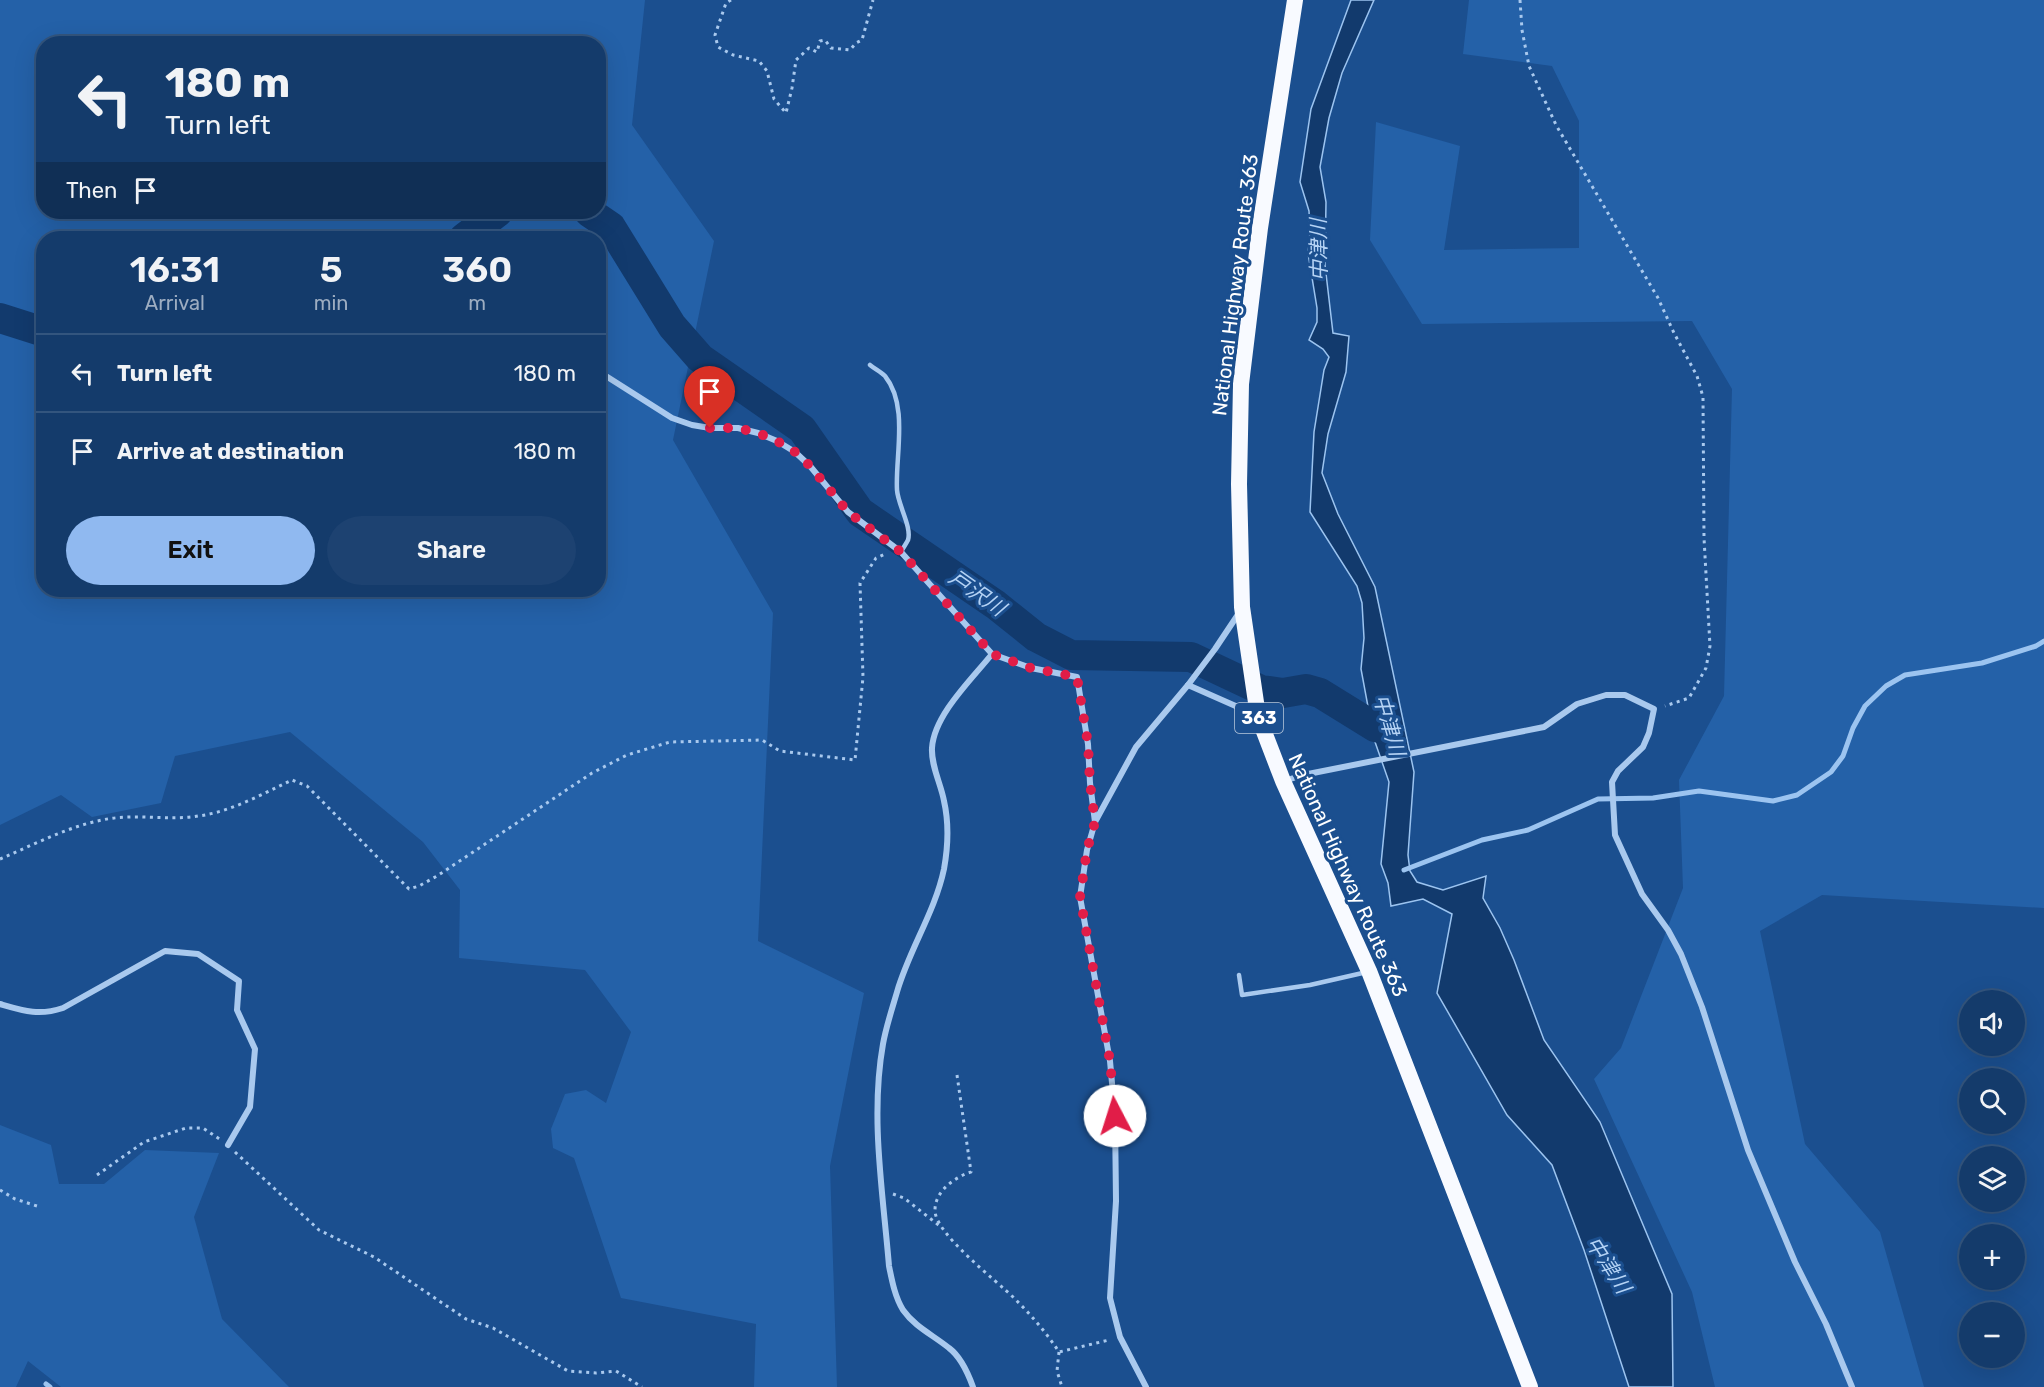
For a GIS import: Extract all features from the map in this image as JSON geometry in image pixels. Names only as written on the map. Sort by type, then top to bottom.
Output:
[{"type":"highway","name":"National Highway Route 363","points":[[1295,0],[1260,228],[1241,384],[1239,484],[1242,607],[1258,716],[1283,782],[1369,971],[1530,1387]]},
{"type":"street","points":[[606,376],[672,417],[692,425],[710,428],[738,428],[758,433],[786,446],[810,466],[848,512],[901,552],[992,654],[1031,668],[1077,677],[1088,744],[1095,822]]},
{"type":"street","points":[[1146,1387],[1120,1337],[1110,1298],[1116,1201],[1113,1094],[1110,1061],[1080,897],[1087,850],[1095,822],[1136,747],[1188,685],[1242,607]]},
{"type":"street","points":[[973,1387],[967,1371],[951,1349],[916,1325],[902,1309],[893,1287],[882,1190],[878,1096],[883,1044],[907,958],[931,908],[944,870],[948,835],[944,802],[932,749],[937,729],[948,709],[992,654]]},
{"type":"street","points":[[1188,685],[1258,716]]},
{"type":"street","points":[[1283,782],[1303,775],[1544,727],[1577,704],[1606,695],[1625,695],[1654,709],[1649,733],[1643,747],[1618,771],[1612,782],[1615,835],[1642,894],[1668,930],[1681,954],[1702,1007],[1748,1150],[1795,1262],[1826,1324],[1852,1387]]},
{"type":"street","points":[[0,1004],[24,1011],[48,1013],[63,1008],[165,951],[198,954],[239,981],[237,1010],[255,1049],[250,1107],[228,1145]]},
{"type":"lane","points":[[870,366],[884,375],[892,387],[898,414],[900,438],[897,492],[908,529],[908,538],[901,552]]},
{"type":"lane","points":[[1239,975],[1242,995],[1310,985],[1369,971]]},
{"type":"path","points":[[731,0],[726,3],[715,35],[718,47],[733,55],[759,61],[767,71],[774,99],[786,113],[796,60],[809,48],[817,52],[820,40],[825,40],[831,48],[850,50],[855,43],[862,40],[873,0]]},
{"type":"path","points":[[1520,0],[1522,30],[1529,66],[1556,125],[1658,298],[1697,376],[1703,397],[1704,538],[1710,646],[1706,668],[1689,698],[1654,709]]},
{"type":"path","points":[[0,859],[74,828],[103,819],[140,816],[196,817],[221,812],[292,780],[307,786],[409,889],[437,876],[592,773],[627,755],[670,742],[762,740],[780,750],[855,760],[863,677],[860,583],[876,558],[890,552],[901,552]]},
{"type":"path","points":[[943,1228],[934,1211],[938,1195],[960,1176],[971,1172],[957,1075]]},
{"type":"path","points":[[97,1175],[144,1142],[186,1128],[203,1128],[228,1145],[319,1230],[374,1257],[466,1319],[493,1328],[568,1371],[596,1373],[616,1371],[642,1387]]},
{"type":"path","points":[[0,1190],[37,1206]]},
{"type":"path","points":[[882,1190],[904,1198],[943,1228],[971,1259],[1014,1297],[1047,1333],[1059,1352],[1057,1371],[1062,1387]]},
{"type":"path","points":[[1059,1352],[1120,1337]]},
{"type":"shaded area","points":[[0,0],[645,0],[632,125],[714,241],[673,440],[773,613],[758,941],[864,993],[830,1166],[837,1387],[754,1387],[756,1324],[621,1298],[574,1158],[553,1148],[551,1129],[565,1094],[586,1090],[606,1103],[631,1032],[585,970],[459,958],[460,890],[423,842],[290,732],[175,756],[161,803],[92,817],[61,795],[0,825]]},
{"type":"shaded area","points":[[1469,0],[2044,0],[2044,908],[1822,895],[1760,931],[1805,1144],[1880,1232],[1924,1387],[1715,1387],[1692,1292],[1594,1079],[1621,1048],[1683,888],[1679,780],[1724,696],[1732,389],[1692,321],[1422,324],[1370,240],[1376,122],[1460,146],[1444,250],[1579,248],[1579,121],[1552,66],[1463,54]]},
{"type":"shaded area","points":[[0,1125],[51,1145],[59,1184],[104,1184],[145,1150],[219,1153],[194,1217],[222,1319],[289,1387],[61,1387],[28,1361],[16,1387],[0,1387]]},
{"type":"water","name":"中津川","points":[[1351,0],[1374,0],[1342,73],[1329,118],[1320,167],[1326,202],[1325,265],[1333,333],[1349,336],[1346,372],[1328,434],[1322,473],[1338,514],[1375,587],[1414,772],[1408,855],[1410,871],[1417,882],[1443,890],[1486,876],[1483,898],[1514,960],[1544,1040],[1600,1122],[1672,1294],[1673,1387],[1629,1387],[1584,1250],[1552,1165],[1507,1115],[1437,993],[1452,914],[1423,899],[1391,906],[1388,883],[1381,864],[1389,782],[1374,739],[1361,669],[1364,638],[1362,603],[1357,586],[1310,512],[1314,432],[1324,370],[1329,357],[1323,349],[1309,340],[1317,322],[1317,308],[1308,253],[1309,211],[1300,182],[1311,109]]},
{"type":"waterway","name":"戸沢川","points":[[473,231],[489,219]]},
{"type":"waterway","name":"戸沢川","points":[[599,219],[611,227],[672,326],[700,358],[802,429],[860,512],[996,605],[1036,637],[1071,655],[1191,657],[1261,690],[1283,693],[1306,689],[1320,693],[1375,727],[1385,729]]},
{"type":"waterway","name":"戸沢川","points":[[0,318],[36,329]]},
{"type":"waterway","points":[[1404,870],[1482,840],[1528,830],[1598,799],[1653,798],[1699,791],[1773,801],[1797,795],[1831,772],[1843,756],[1853,728],[1865,706],[1886,686],[1905,675],[1982,663],[2036,646],[2044,641]]},
{"type":"waterway","points":[[46,1384],[50,1387]]},
{"type":"route","points":[[710,428],[738,428],[758,433],[795,452],[810,466],[848,512],[901,552],[992,654],[1031,668],[1077,677],[1088,744],[1095,822],[1087,850],[1080,897],[1110,1061],[1115,1116]]}]
